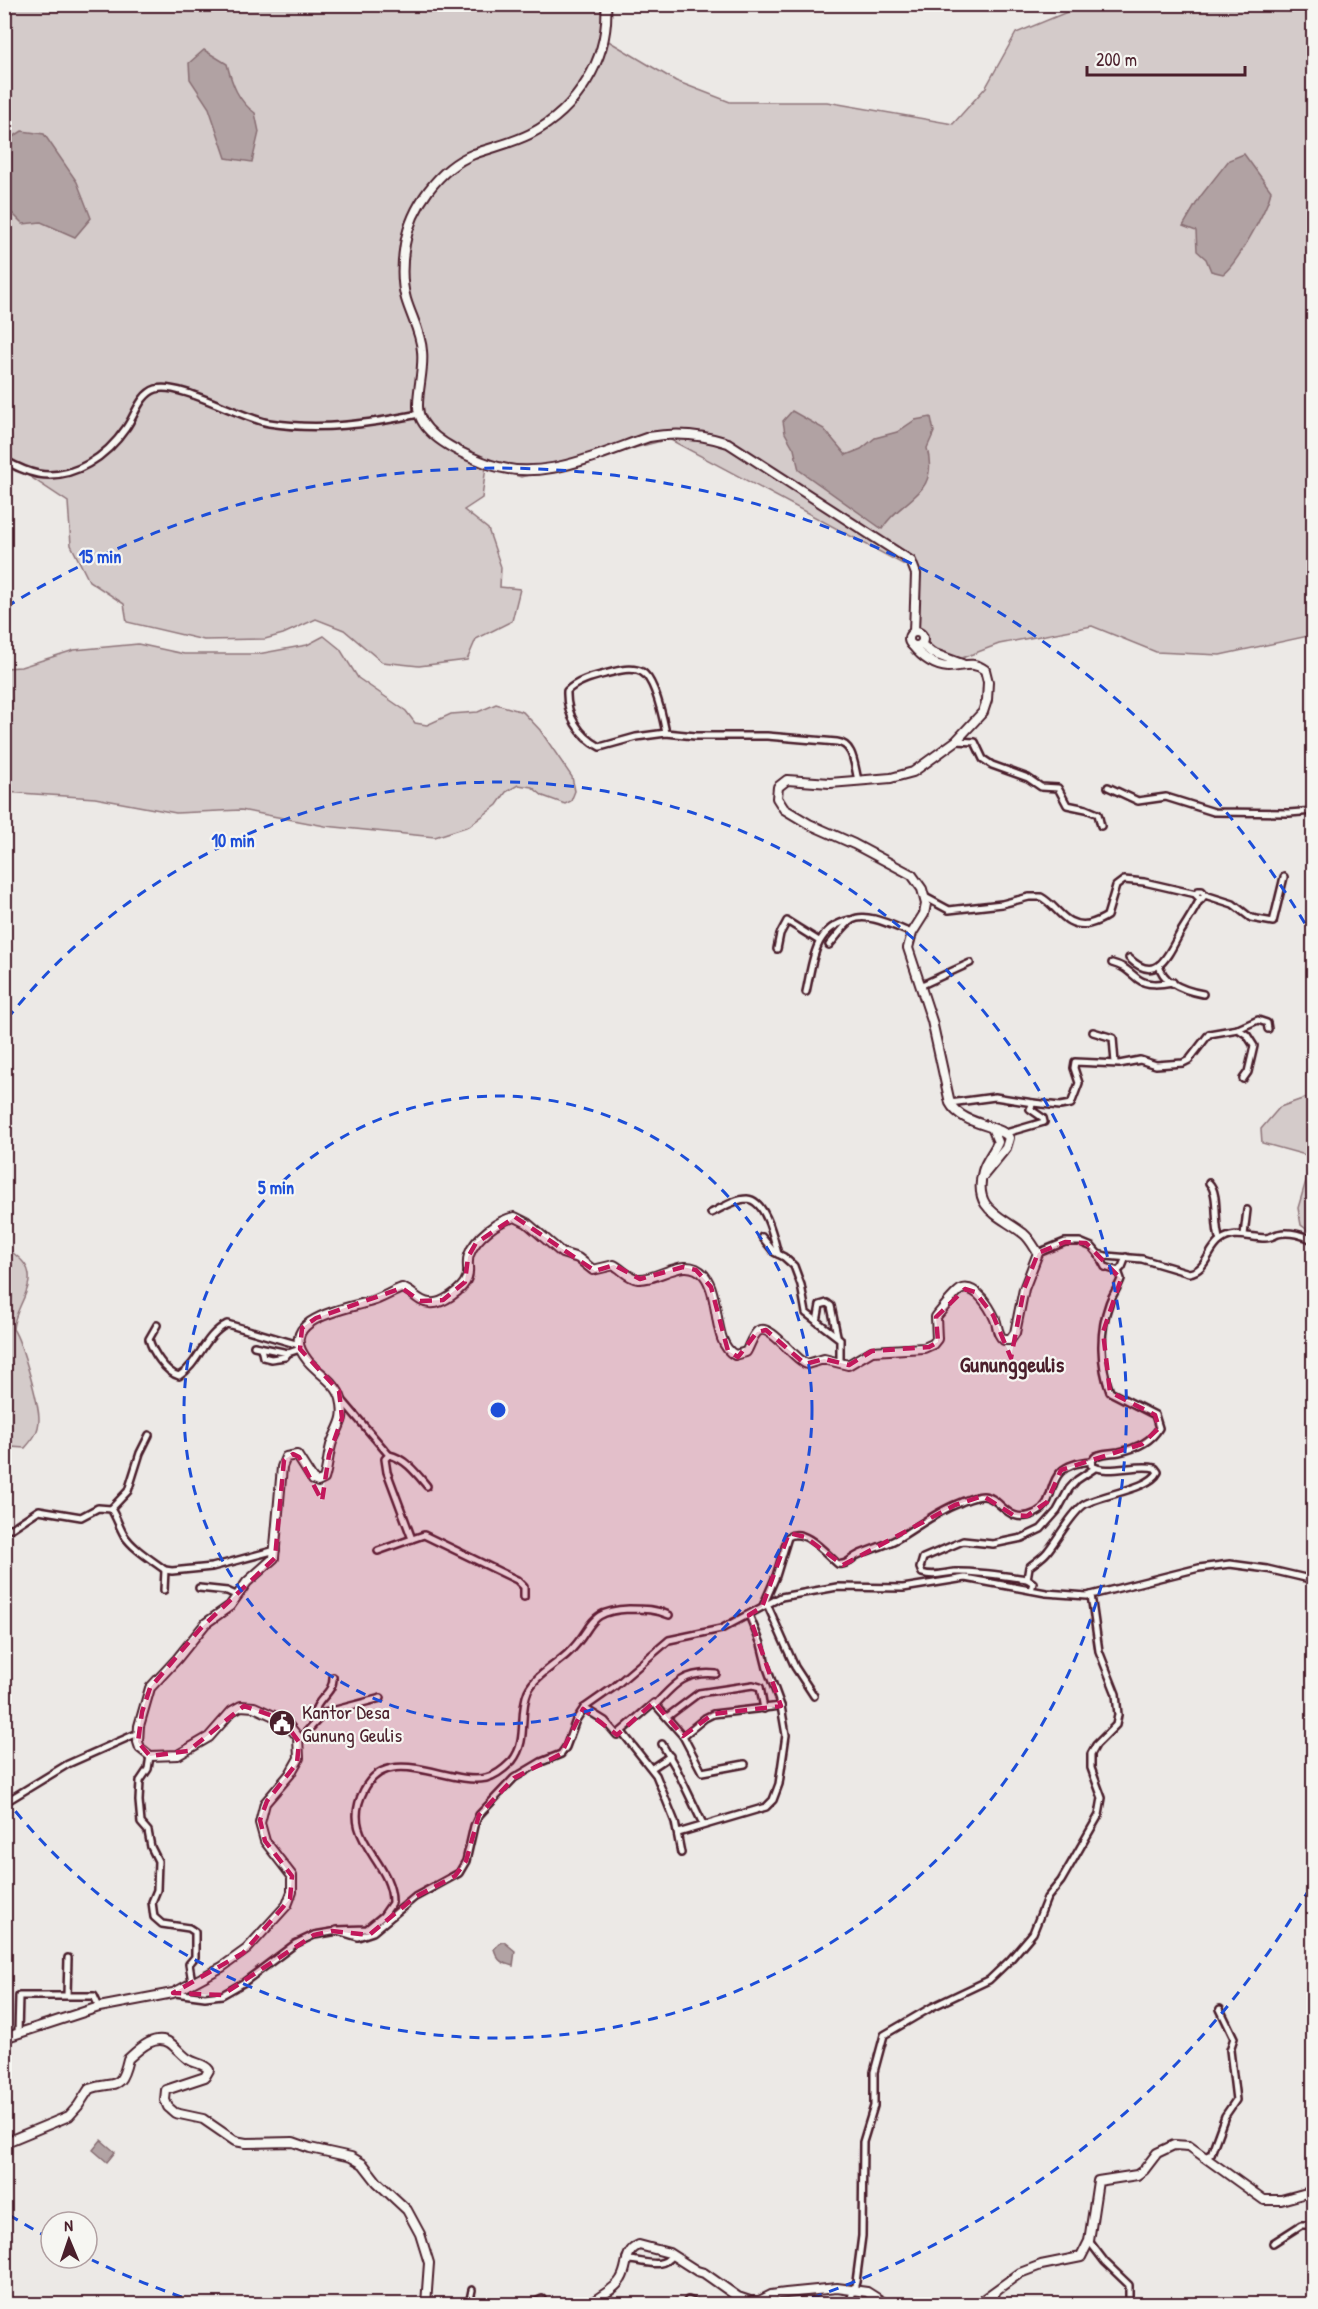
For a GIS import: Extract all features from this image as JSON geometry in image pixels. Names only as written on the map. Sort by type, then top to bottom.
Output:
[{"type":"main road","points":[[606,4],[607,28],[599,56],[584,85],[561,112],[554,119],[514,141],[463,160],[447,171],[429,190],[412,222],[405,246],[404,289],[422,351],[418,414],[428,430],[467,454],[490,465],[520,472],[548,470],[649,437],[691,434],[710,436],[728,443],[910,561],[916,574],[914,632],[909,638],[912,645],[925,658],[936,664],[952,667],[973,664],[983,669],[988,676],[987,700],[983,712],[956,741],[906,775],[830,783],[787,780],[778,787],[777,798],[784,809],[794,816],[912,875],[925,897],[924,914],[912,933],[908,948],[934,1028],[950,1103],[956,1112],[964,1117],[993,1130],[1006,1133],[1009,1138],[1006,1148],[982,1177]]},
{"type":"main road","points":[[914,632],[922,635],[921,644]]},
{"type":"main road","points":[[912,645],[921,644]]},
{"type":"main road","points":[[921,644],[932,653],[962,664]]},
{"type":"main road","points":[[4,2038],[99,2007],[173,1993],[243,1953],[291,1899],[292,1876],[265,1841],[260,1823],[265,1803],[290,1774],[298,1760],[298,1740],[293,1729],[282,1719],[254,1707],[244,1706],[232,1711],[209,1737],[184,1753],[172,1757],[150,1756],[140,1748],[138,1733],[150,1688],[206,1623],[230,1606],[247,1582],[273,1559],[276,1550],[284,1460],[288,1455],[297,1455],[313,1480],[318,1482],[322,1480],[332,1442],[342,1424],[341,1399],[337,1388],[310,1364],[300,1347],[302,1328],[316,1318],[371,1301],[402,1288],[410,1291],[420,1301],[431,1304],[443,1300],[465,1282],[468,1275],[468,1257],[476,1244],[492,1228],[515,1217],[527,1223],[562,1253],[578,1258],[593,1270],[614,1265],[631,1278],[640,1279],[683,1267],[700,1272],[711,1287],[723,1342],[728,1351],[734,1355],[746,1352],[754,1336],[764,1329],[807,1364],[824,1359],[850,1364],[865,1354],[880,1350],[929,1347],[937,1339],[936,1317],[962,1289],[973,1291],[979,1296],[993,1315],[1000,1338],[1010,1340],[1015,1333],[1024,1289],[1038,1253],[1024,1234],[990,1211],[984,1203],[982,1177],[998,1142],[993,1130]]},
{"type":"main road","points":[[4,2143],[69,2116],[89,2089],[117,2084],[124,2075],[128,2059],[155,2040],[171,2043],[187,2059],[207,2066],[209,2070],[205,2077],[166,2090],[165,2100],[171,2111],[203,2119],[235,2141],[246,2143],[292,2142],[351,2157],[366,2166],[377,2182],[407,2210],[424,2243],[429,2271],[426,2304]]},
{"type":"main road","points":[[977,2304],[1027,2270],[1080,2257],[1089,2241],[1099,2180],[1137,2175],[1144,2170],[1157,2153],[1174,2145],[1189,2146],[1264,2200],[1281,2200],[1314,2191]]},
{"type":"main road","points":[[591,2304],[604,2299],[619,2282],[627,2258],[632,2249],[639,2245],[661,2249],[704,2273],[745,2302],[759,2301],[771,2295],[824,2288],[872,2294],[886,2304]]},
{"type":"street","points":[[4,460],[19,468],[45,475],[76,470],[91,464],[127,428],[149,392],[159,388],[184,392],[237,414],[289,426],[343,427],[418,414]]},
{"type":"street","points":[[666,733],[651,681],[645,673],[639,670],[603,674],[580,682],[567,691],[568,710],[573,721],[583,734],[600,747],[636,737],[666,733],[695,736],[778,736],[843,742],[851,751],[858,780]]},
{"type":"street","points":[[956,741],[976,743],[982,757],[992,765],[1028,778],[1041,787],[1058,788],[1067,805],[1098,814],[1101,826]]},
{"type":"street","points":[[1108,787],[1138,801],[1166,797],[1214,812],[1314,811]]},
{"type":"street","points":[[925,897],[949,910],[1041,897],[1061,916],[1077,925],[1095,923],[1107,916],[1116,886],[1124,880],[1144,882],[1203,899],[1205,895],[1233,904],[1251,918],[1273,922],[1284,877]]},
{"type":"street","points":[[1129,958],[1143,968],[1152,969],[1159,965],[1170,951],[1198,897]]},
{"type":"street","points":[[806,992],[811,962],[819,941],[835,925],[863,918],[878,920],[912,933]]},
{"type":"street","points":[[829,945],[851,920]]},
{"type":"street","points":[[777,949],[780,933],[787,921],[819,941]]},
{"type":"street","points":[[920,986],[970,963]]},
{"type":"street","points":[[1112,963],[1128,970],[1143,982],[1173,982]]},
{"type":"street","points":[[1159,965],[1173,982],[1186,990],[1203,994]]},
{"type":"street","points":[[950,1103],[995,1096],[1060,1106],[1071,1104],[1079,1083],[1074,1068],[1075,1062],[1115,1063],[1140,1060],[1156,1065],[1183,1063],[1189,1060],[1209,1034],[1238,1029],[1258,1020],[1265,1022],[1268,1029]]},
{"type":"street","points":[[1238,1029],[1247,1035],[1254,1046],[1248,1071],[1243,1078]]},
{"type":"street","points":[[1093,1032],[1113,1038],[1115,1063]]},
{"type":"street","points":[[1006,1133],[1044,1122],[1043,1118],[1030,1109],[1033,1103]]},
{"type":"street","points":[[1209,1183],[1215,1191],[1215,1221],[1220,1241]]},
{"type":"street","points":[[711,1213],[738,1201],[747,1199],[754,1201],[767,1218],[778,1254]]},
{"type":"street","points":[[1244,1235],[1247,1210]]},
{"type":"street","points":[[1098,1254],[1106,1257],[1142,1259],[1185,1273],[1192,1273],[1204,1264],[1220,1241],[1230,1236],[1244,1235],[1264,1238],[1281,1233],[1291,1233],[1314,1241]]},
{"type":"street","points":[[762,1237],[774,1252],[789,1260],[794,1266],[801,1285],[805,1311],[837,1335]]},
{"type":"street","points":[[1038,1253],[1073,1241],[1086,1243],[1098,1254],[1105,1267],[1118,1271]]},
{"type":"street","points":[[1118,1271],[1126,1257]]},
{"type":"street","points":[[814,1696],[795,1667],[765,1606],[788,1537],[792,1534],[805,1537],[838,1564],[844,1564],[859,1554],[895,1540],[955,1504],[983,1496],[990,1498],[1013,1515],[1027,1516],[1039,1512],[1047,1502],[1061,1470],[1092,1461],[1097,1455],[1121,1452],[1142,1444],[1155,1435],[1159,1428],[1155,1415],[1110,1392],[1106,1382],[1102,1352],[1103,1332],[1109,1304],[1121,1279],[1118,1271]]},
{"type":"street","points":[[817,1322],[820,1305],[827,1303],[831,1306],[841,1346],[840,1363]]},
{"type":"street","points":[[157,1325],[149,1342],[159,1358],[175,1375],[179,1376],[188,1371],[197,1354],[215,1332],[227,1324],[300,1347]]},
{"type":"street","points":[[254,1346],[288,1353]]},
{"type":"street","points":[[261,1348],[263,1357],[270,1359],[285,1357],[300,1347]]},
{"type":"street","points":[[270,1359],[277,1351]]},
{"type":"street","points":[[341,1399],[389,1455],[394,1456],[413,1470],[427,1486]]},
{"type":"street","points":[[111,1509],[128,1491],[140,1452],[149,1435]]},
{"type":"street","points":[[389,1455],[385,1459],[387,1472],[412,1539]]},
{"type":"street","points":[[1092,1461],[1091,1465],[1095,1468]]},
{"type":"street","points":[[1027,1579],[1029,1567],[1046,1554],[1082,1506],[1098,1498],[1146,1484],[1155,1478],[1158,1472],[1155,1468],[1148,1466],[1095,1468],[1073,1484],[1057,1511],[1041,1529],[1022,1538],[993,1544],[963,1541],[923,1558],[920,1568],[922,1573],[930,1576],[954,1572],[1027,1579],[1033,1583],[1031,1590]]},
{"type":"street","points":[[4,1528],[12,1528],[39,1510],[81,1517],[98,1508],[111,1509]]},
{"type":"street","points":[[111,1509],[128,1541],[165,1570],[180,1572],[212,1567],[276,1550]]},
{"type":"street","points":[[378,1551],[424,1535],[517,1580],[524,1587],[524,1597]]},
{"type":"street","points":[[332,1931],[358,1937],[369,1935],[415,1897],[459,1873],[466,1861],[474,1826],[479,1815],[514,1778],[541,1762],[561,1754],[584,1708],[614,1687],[669,1640],[716,1631],[781,1597],[837,1587],[911,1587],[960,1578],[1064,1595],[1091,1595],[1199,1568],[1230,1564],[1267,1569],[1314,1580]]},
{"type":"street","points":[[165,1570],[165,1590]]},
{"type":"street","points":[[199,1588],[238,1596]]},
{"type":"street","points":[[849,2304],[856,2282],[862,2236],[863,2142],[874,2106],[874,2072],[884,2035],[932,2007],[989,1980],[1011,1960],[1034,1933],[1047,1898],[1061,1881],[1101,1810],[1101,1793],[1091,1768],[1090,1759],[1096,1745],[1116,1725],[1119,1715],[1116,1694],[1099,1651],[1091,1595]]},
{"type":"street","points":[[173,1993],[205,1997],[222,1995],[243,1983],[295,1944],[314,1935],[344,1928],[367,1929],[383,1916],[393,1903],[386,1877],[363,1841],[358,1822],[357,1810],[360,1797],[367,1784],[385,1771],[408,1767],[469,1779],[487,1778],[496,1774],[508,1765],[519,1750],[526,1699],[531,1687],[570,1651],[598,1616],[608,1610],[650,1608],[669,1615]]},
{"type":"street","points":[[678,1833],[758,1810],[772,1803],[779,1784],[786,1740],[781,1706],[749,1615]]},
{"type":"street","points":[[584,1708],[605,1721],[616,1735],[652,1704],[656,1704],[678,1681],[701,1672],[716,1674]]},
{"type":"street","points":[[314,1722],[313,1713],[318,1700],[332,1687],[333,1677]]},
{"type":"street","points":[[668,1717],[699,1693],[753,1685],[760,1688],[764,1708]]},
{"type":"street","points":[[298,1740],[324,1713],[381,1698]]},
{"type":"street","points":[[656,1704],[683,1736],[702,1772],[745,1764]]},
{"type":"street","points":[[683,1736],[713,1714],[781,1706]]},
{"type":"street","points":[[622,1732],[652,1768],[678,1833],[681,1853]]},
{"type":"street","points":[[4,1803],[68,1764],[138,1733]]},
{"type":"street","points":[[662,1744],[703,1824]]},
{"type":"street","points":[[150,1756],[148,1769],[140,1781],[139,1795],[141,1823],[148,1830],[151,1847],[158,1861],[157,1890],[152,1902],[154,1917],[162,1924],[189,1928],[195,1932],[195,1957],[189,1964],[192,1982]]},
{"type":"street","points":[[652,1768],[670,1756]]},
{"type":"street","points":[[66,1995],[68,1958]]},
{"type":"street","points":[[18,2033],[19,1996],[94,1996],[99,2007]]},
{"type":"street","points":[[1205,2157],[1211,2154],[1225,2116],[1236,2100],[1230,2050],[1234,2038],[1220,2009]]},
{"type":"street","points":[[1273,2243],[1301,2225],[1314,2225]]},
{"type":"street","points":[[1089,2241],[1105,2262],[1129,2285],[1129,2304]]},
{"type":"street","points":[[627,2258],[661,2265],[668,2262],[672,2255]]},
{"type":"street","points":[[469,2304],[472,2290]]},
{"type":"street","points":[[994,2304],[996,2291]]},
{"type":"street","points":[[531,2304],[542,2300]]},
{"type":"street","points":[[684,2304],[688,2300],[697,2304]]},
{"type":"highlighted area","points":[[515,1217],[595,1271],[614,1265],[640,1279],[683,1267],[696,1270],[711,1287],[728,1351],[738,1357],[757,1332],[766,1330],[805,1364],[824,1359],[849,1365],[872,1351],[929,1347],[938,1342],[936,1317],[965,1289],[975,1292],[993,1315],[1011,1358],[1024,1289],[1038,1253],[1065,1242],[1086,1243],[1121,1279],[1103,1332],[1110,1392],[1155,1415],[1159,1428],[1142,1444],[1061,1470],[1047,1502],[1027,1516],[1013,1515],[983,1496],[955,1505],[843,1565],[805,1537],[789,1533],[762,1607],[749,1615],[781,1706],[713,1714],[683,1736],[654,1702],[617,1735],[583,1709],[561,1754],[514,1778],[479,1815],[466,1861],[455,1876],[415,1897],[369,1935],[332,1931],[314,1935],[222,1995],[173,1993],[243,1953],[290,1899],[292,1876],[265,1841],[260,1820],[267,1801],[297,1763],[299,1742],[282,1719],[244,1706],[188,1751],[150,1756],[138,1742],[142,1712],[150,1688],[200,1629],[275,1558],[284,1460],[293,1454],[299,1457],[322,1501],[329,1455],[342,1418],[339,1391],[300,1349],[302,1328],[316,1318],[402,1288],[420,1301],[443,1300],[465,1282],[468,1257],[476,1243]]},
{"type":"shaded area","points":[[1292,4],[1313,8],[1313,635],[1220,655],[1156,652],[1092,626],[999,644],[949,663],[930,657],[917,628],[916,571],[669,439],[521,477],[486,466],[482,498],[464,510],[488,529],[501,567],[500,587],[520,589],[512,621],[476,639],[467,660],[419,666],[382,662],[344,630],[316,619],[283,634],[265,639],[204,640],[127,622],[124,604],[89,581],[71,545],[68,502],[5,460],[4,5],[606,5],[605,39],[676,81],[730,102],[827,102],[953,124],[986,87],[1016,33],[1084,5]]},
{"type":"shaded area","points":[[204,50],[227,64],[237,91],[244,103],[255,113],[259,132],[252,162],[226,158],[209,108],[190,79],[189,63]]},
{"type":"shaded area","points":[[22,131],[44,134],[77,182],[91,218],[75,237],[41,222],[23,224],[5,206],[5,142]]},
{"type":"shaded area","points":[[1244,154],[1271,191],[1251,235],[1236,259],[1223,274],[1211,271],[1206,259],[1197,251],[1196,231],[1183,226],[1200,197],[1229,160]]},
{"type":"shaded area","points":[[792,411],[824,429],[846,455],[861,449],[875,438],[897,432],[915,420],[931,417],[934,432],[927,448],[930,464],[928,477],[923,487],[890,518],[882,529],[799,470],[794,449],[785,433],[783,421]]},
{"type":"shaded area","points":[[324,636],[340,649],[358,678],[406,711],[415,723],[427,725],[451,714],[478,712],[496,704],[523,712],[540,730],[572,777],[575,791],[571,801],[565,804],[543,796],[532,787],[518,785],[506,792],[497,805],[469,826],[435,837],[325,826],[241,810],[176,813],[95,798],[5,792],[5,668],[21,667],[74,650],[138,644],[184,654],[258,654],[307,645]]},
{"type":"shaded area","points":[[1313,1095],[1313,1157],[1262,1143],[1261,1129],[1280,1107]]},
{"type":"shaded area","points":[[1313,1157],[1313,1234],[1301,1225],[1298,1208]]},
{"type":"shaded area","points":[[4,1246],[23,1262],[28,1270],[29,1278],[13,1329],[25,1359],[39,1419],[37,1432],[25,1448],[10,1447],[5,1426]]},
{"type":"shaded area","points":[[501,1942],[515,1951],[513,1966],[503,1963],[497,1957],[494,1949]]},
{"type":"shaded area","points":[[101,2140],[115,2152],[107,2162],[93,2150]]},
{"type":"place","name":"Kantor Desa Gunung Geulis","points":[[282,1723]]},
{"type":"district","name":"Gununggeulis","points":[[1012,1364]]}]
